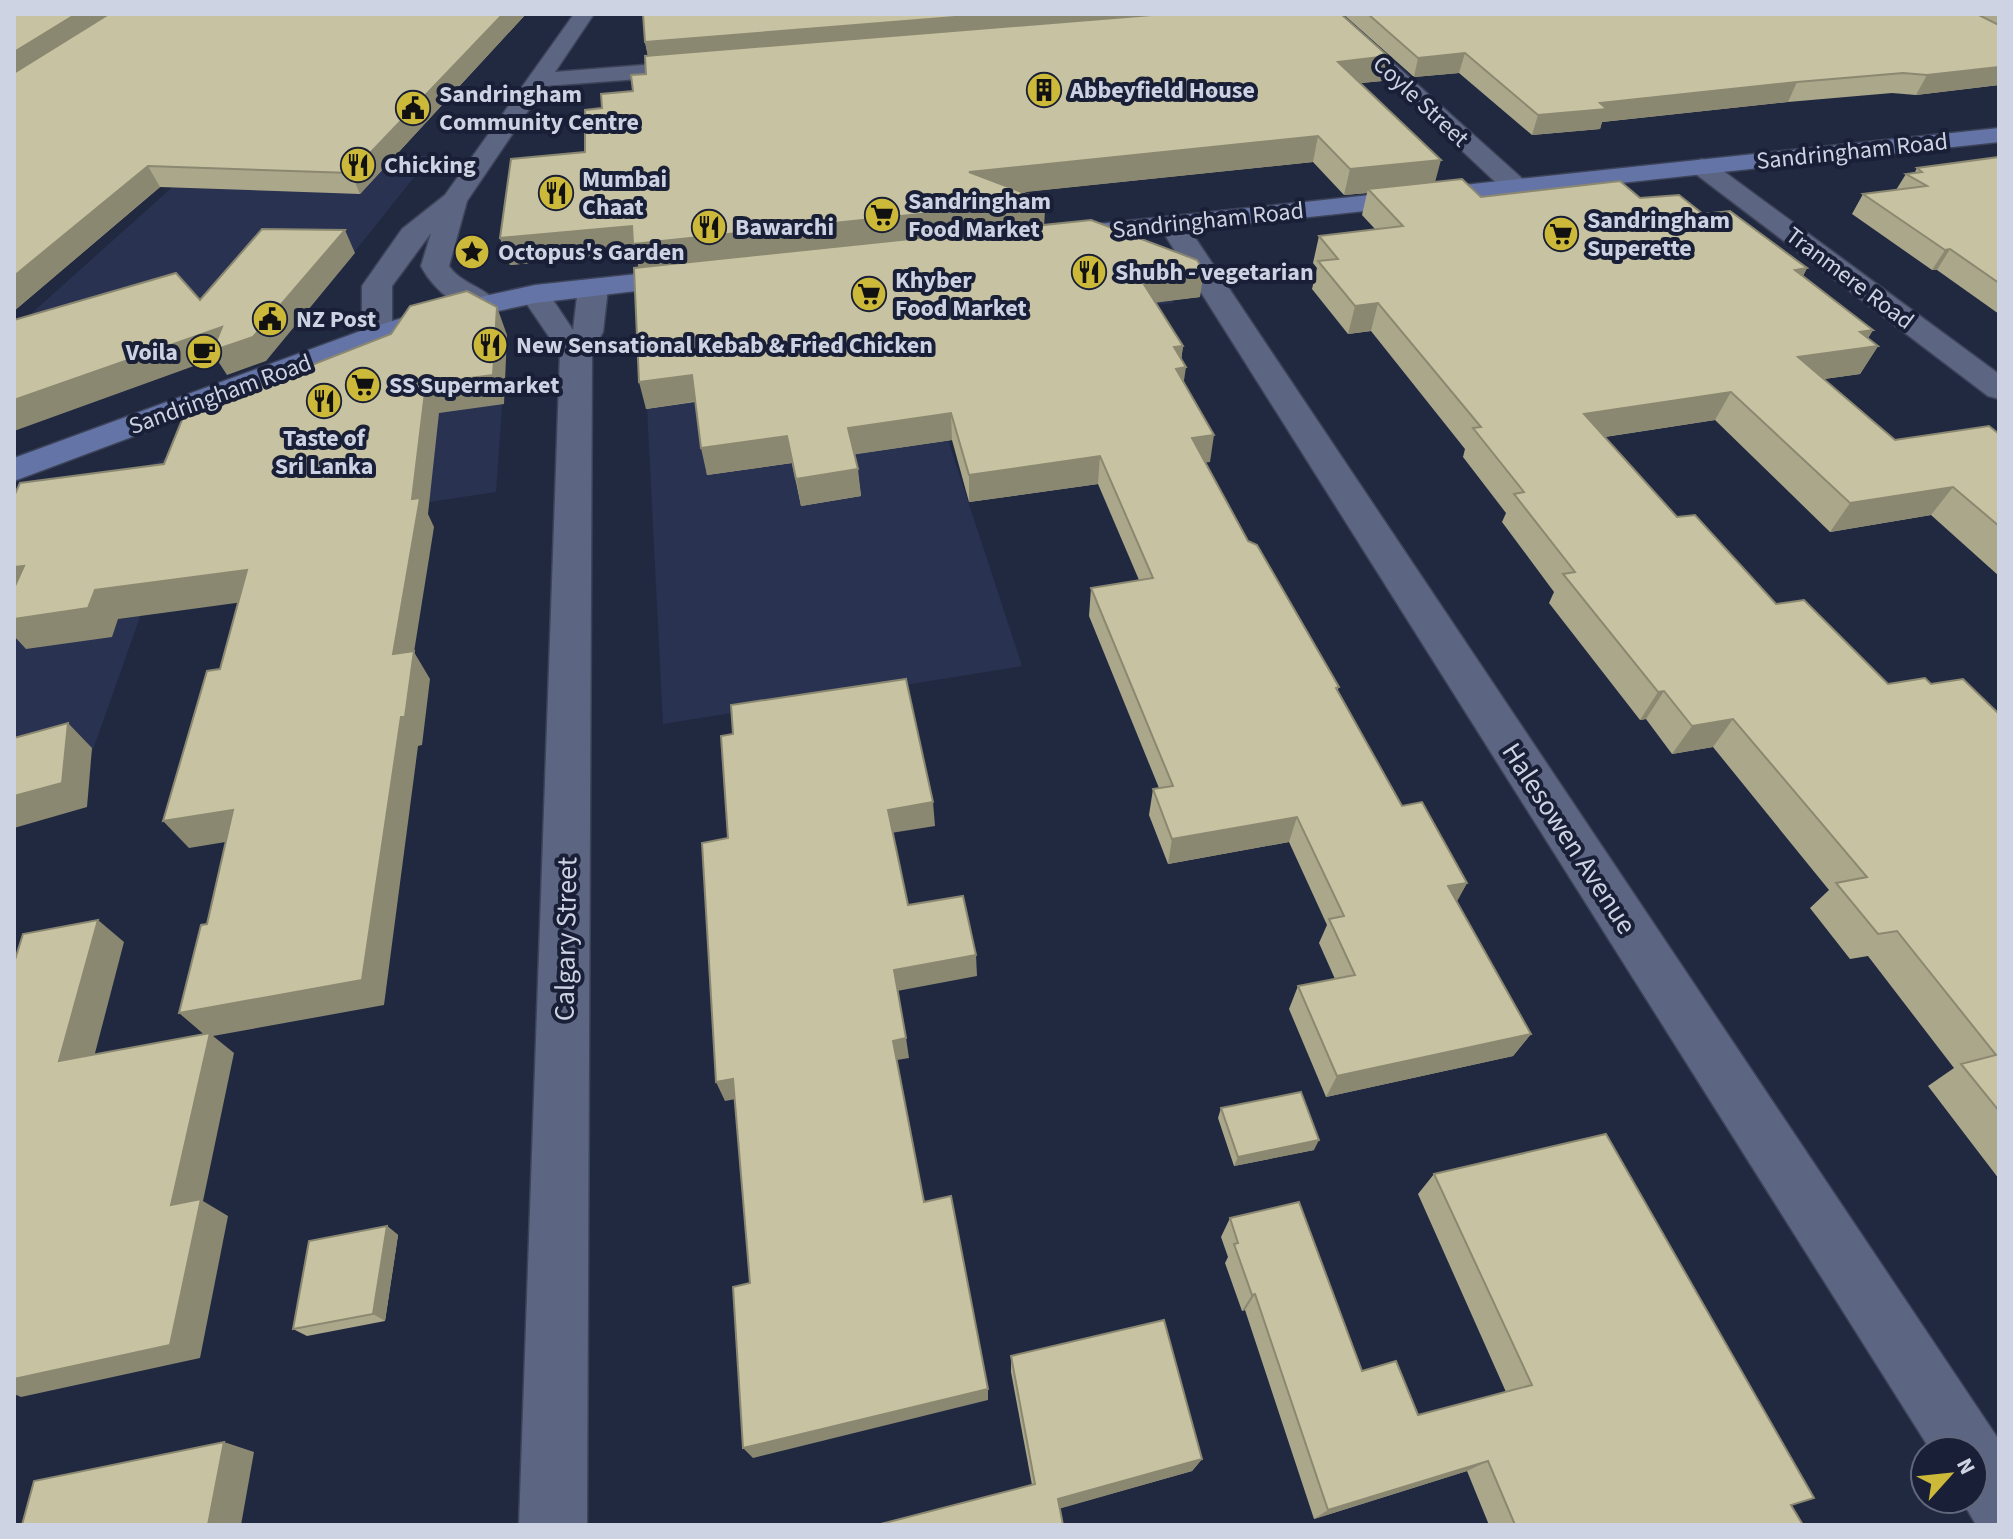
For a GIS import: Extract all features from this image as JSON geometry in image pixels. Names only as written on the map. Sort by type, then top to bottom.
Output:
[{"type":"main road","name":"Sandringham Road","points":[[1035,239],[1999,135]]},
{"type":"main road","name":"Sandringham Road","points":[[14,470],[377,335],[483,304],[535,294],[726,273]]},
{"type":"street","points":[[377,335],[377,286],[412,235],[454,201],[584,14]]},
{"type":"street","name":"Coyle Street","points":[[1328,14],[1516,187]]},
{"type":"street","points":[[540,80],[726,66]]},
{"type":"street","name":"Tranmere Road","points":[[1702,167],[1999,389]]},
{"type":"street","points":[[454,201],[435,266],[439,275],[451,285],[483,304]]},
{"type":"street","name":"Halesowen Avenue","points":[[1172,224],[1958,1435]]},
{"type":"street","name":"Calgary Street","points":[[553,1525],[576,352],[588,332],[593,288]]},
{"type":"street","points":[[535,294],[559,333],[576,352]]},
{"type":"shaded area","points":[[216,148],[431,156],[292,330],[14,431],[14,329]]},
{"type":"shaded area","points":[[1151,265],[1174,303],[1068,315],[947,437],[1022,666],[663,724],[643,328]]},
{"type":"shaded area","points":[[497,329],[507,335],[496,492],[167,541],[91,755],[14,750],[14,577],[51,503]]},
{"type":"building","points":[[14,14],[76,14],[14,52]]},
{"type":"building","points":[[109,14],[503,14],[351,173],[148,166],[14,276],[14,73]]},
{"type":"building","points":[[643,14],[992,14],[645,42]]},
{"type":"building","points":[[1164,14],[1341,14],[1388,56],[1338,62],[1441,160],[1350,169],[1318,136],[969,172],[1045,201],[633,244],[632,226],[500,238],[511,159],[585,152],[585,110],[602,108],[601,94],[633,91],[631,75],[646,74],[645,56]]},
{"type":"building","points":[[1368,14],[1977,14],[1999,25],[1999,67],[1927,75],[1903,73],[1797,82],[1600,103],[1607,109],[1538,115],[1465,53],[1418,58]]},
{"type":"building","points":[[1999,157],[1999,283],[1863,194],[1927,186],[1906,174],[1922,172],[1917,168]]},
{"type":"building","points":[[1462,179],[1481,197],[1620,181],[1640,198],[1679,195],[1703,214],[1730,211],[1807,268],[1795,270],[1873,330],[1860,332],[1878,346],[1798,357],[1895,440],[1989,426],[1999,434],[1999,526],[1953,487],[1850,503],[1731,392],[1584,414],[1677,517],[1695,515],[1776,604],[1804,600],[1888,684],[1925,678],[1931,684],[1963,679],[1999,714],[1999,1111],[1961,1064],[1996,1055],[1897,931],[1878,934],[1836,883],[1867,877],[1733,719],[1692,726],[1664,691],[1658,692],[1563,574],[1575,572],[1514,494],[1524,492],[1473,428],[1481,427],[1378,303],[1355,306],[1318,261],[1338,259],[1319,236],[1403,226],[1368,189]]},
{"type":"building","points":[[1091,220],[1197,260],[1204,271],[1140,278],[1183,346],[1174,347],[1186,367],[1176,369],[1214,435],[1192,438],[1248,541],[1257,545],[1339,687],[1336,688],[1402,806],[1422,802],[1467,883],[1448,886],[1531,1034],[1337,1076],[1298,986],[1355,975],[1329,919],[1344,916],[1297,817],[1172,839],[1153,789],[1173,786],[1091,588],[1153,578],[1100,456],[969,475],[951,413],[848,428],[858,469],[796,479],[787,436],[701,448],[692,375],[639,382],[634,268]]},
{"type":"building","points":[[262,229],[345,230],[253,337],[212,351],[222,327],[14,400],[14,320],[176,273],[200,300]]},
{"type":"building","points":[[467,291],[497,307],[493,375],[426,384],[412,499],[420,498],[393,654],[414,651],[405,717],[401,717],[362,980],[179,1013],[201,925],[207,924],[233,810],[163,821],[207,671],[220,669],[247,570],[95,590],[88,608],[14,619],[14,588],[24,566],[14,567],[14,496],[20,483],[164,464],[184,415],[391,334],[410,306]]},
{"type":"building","points":[[906,679],[933,802],[888,810],[908,905],[963,896],[976,955],[894,970],[906,1038],[893,1041],[924,1202],[951,1196],[988,1389],[743,1448],[733,1287],[750,1283],[733,1079],[716,1082],[702,843],[728,838],[721,736],[733,734],[731,705]]},
{"type":"building","points":[[68,723],[62,783],[14,796],[14,738]]},
{"type":"building","points":[[98,920],[59,1061],[210,1033],[171,1205],[201,1199],[170,1345],[14,1379],[14,963],[23,934]]},
{"type":"building","points":[[1301,1092],[1319,1140],[1238,1157],[1221,1108]]},
{"type":"building","points":[[1606,1134],[1814,1498],[1791,1505],[1803,1525],[1515,1525],[1488,1461],[1328,1510],[1255,1294],[1252,1295],[1234,1244],[1238,1243],[1230,1218],[1299,1202],[1362,1371],[1396,1361],[1418,1415],[1532,1385],[1434,1174]]},
{"type":"building","points":[[387,1226],[373,1314],[293,1329],[309,1241]]},
{"type":"building","points":[[1164,1320],[1202,1459],[1058,1499],[1063,1525],[877,1525],[1035,1484],[1011,1356]]},
{"type":"building","points":[[224,1442],[208,1525],[22,1525],[34,1481]]},
{"type":"place","name":"Abbeyfield House","points":[[1044,90]]},
{"type":"place","name":"Sandringham Community Centre","points":[[413,108]]},
{"type":"place","name":"Chicking","points":[[358,165]]},
{"type":"place","name":"Mumbai Chaat","points":[[556,193]]},
{"type":"place","name":"Sandringham Food Market","points":[[882,215]]},
{"type":"place","name":"Bawarchi","points":[[709,227]]},
{"type":"place","name":"Sandringham Superette","points":[[1561,234]]},
{"type":"place","name":"Octopus's Garden","points":[[472,252]]},
{"type":"place","name":"Shubh - vegetarian","points":[[1089,272]]},
{"type":"place","name":"Khyber Food Market","points":[[869,294]]},
{"type":"place","name":"NZ Post","points":[[270,319]]},
{"type":"place","name":"New Sensational Kebab & Fried Chicken","points":[[490,345]]},
{"type":"place","name":"Voila","points":[[204,352]]},
{"type":"place","name":"SS Supermarket","points":[[363,385]]},
{"type":"place","name":"Taste of Sri Lanka","points":[[324,401]]}]
